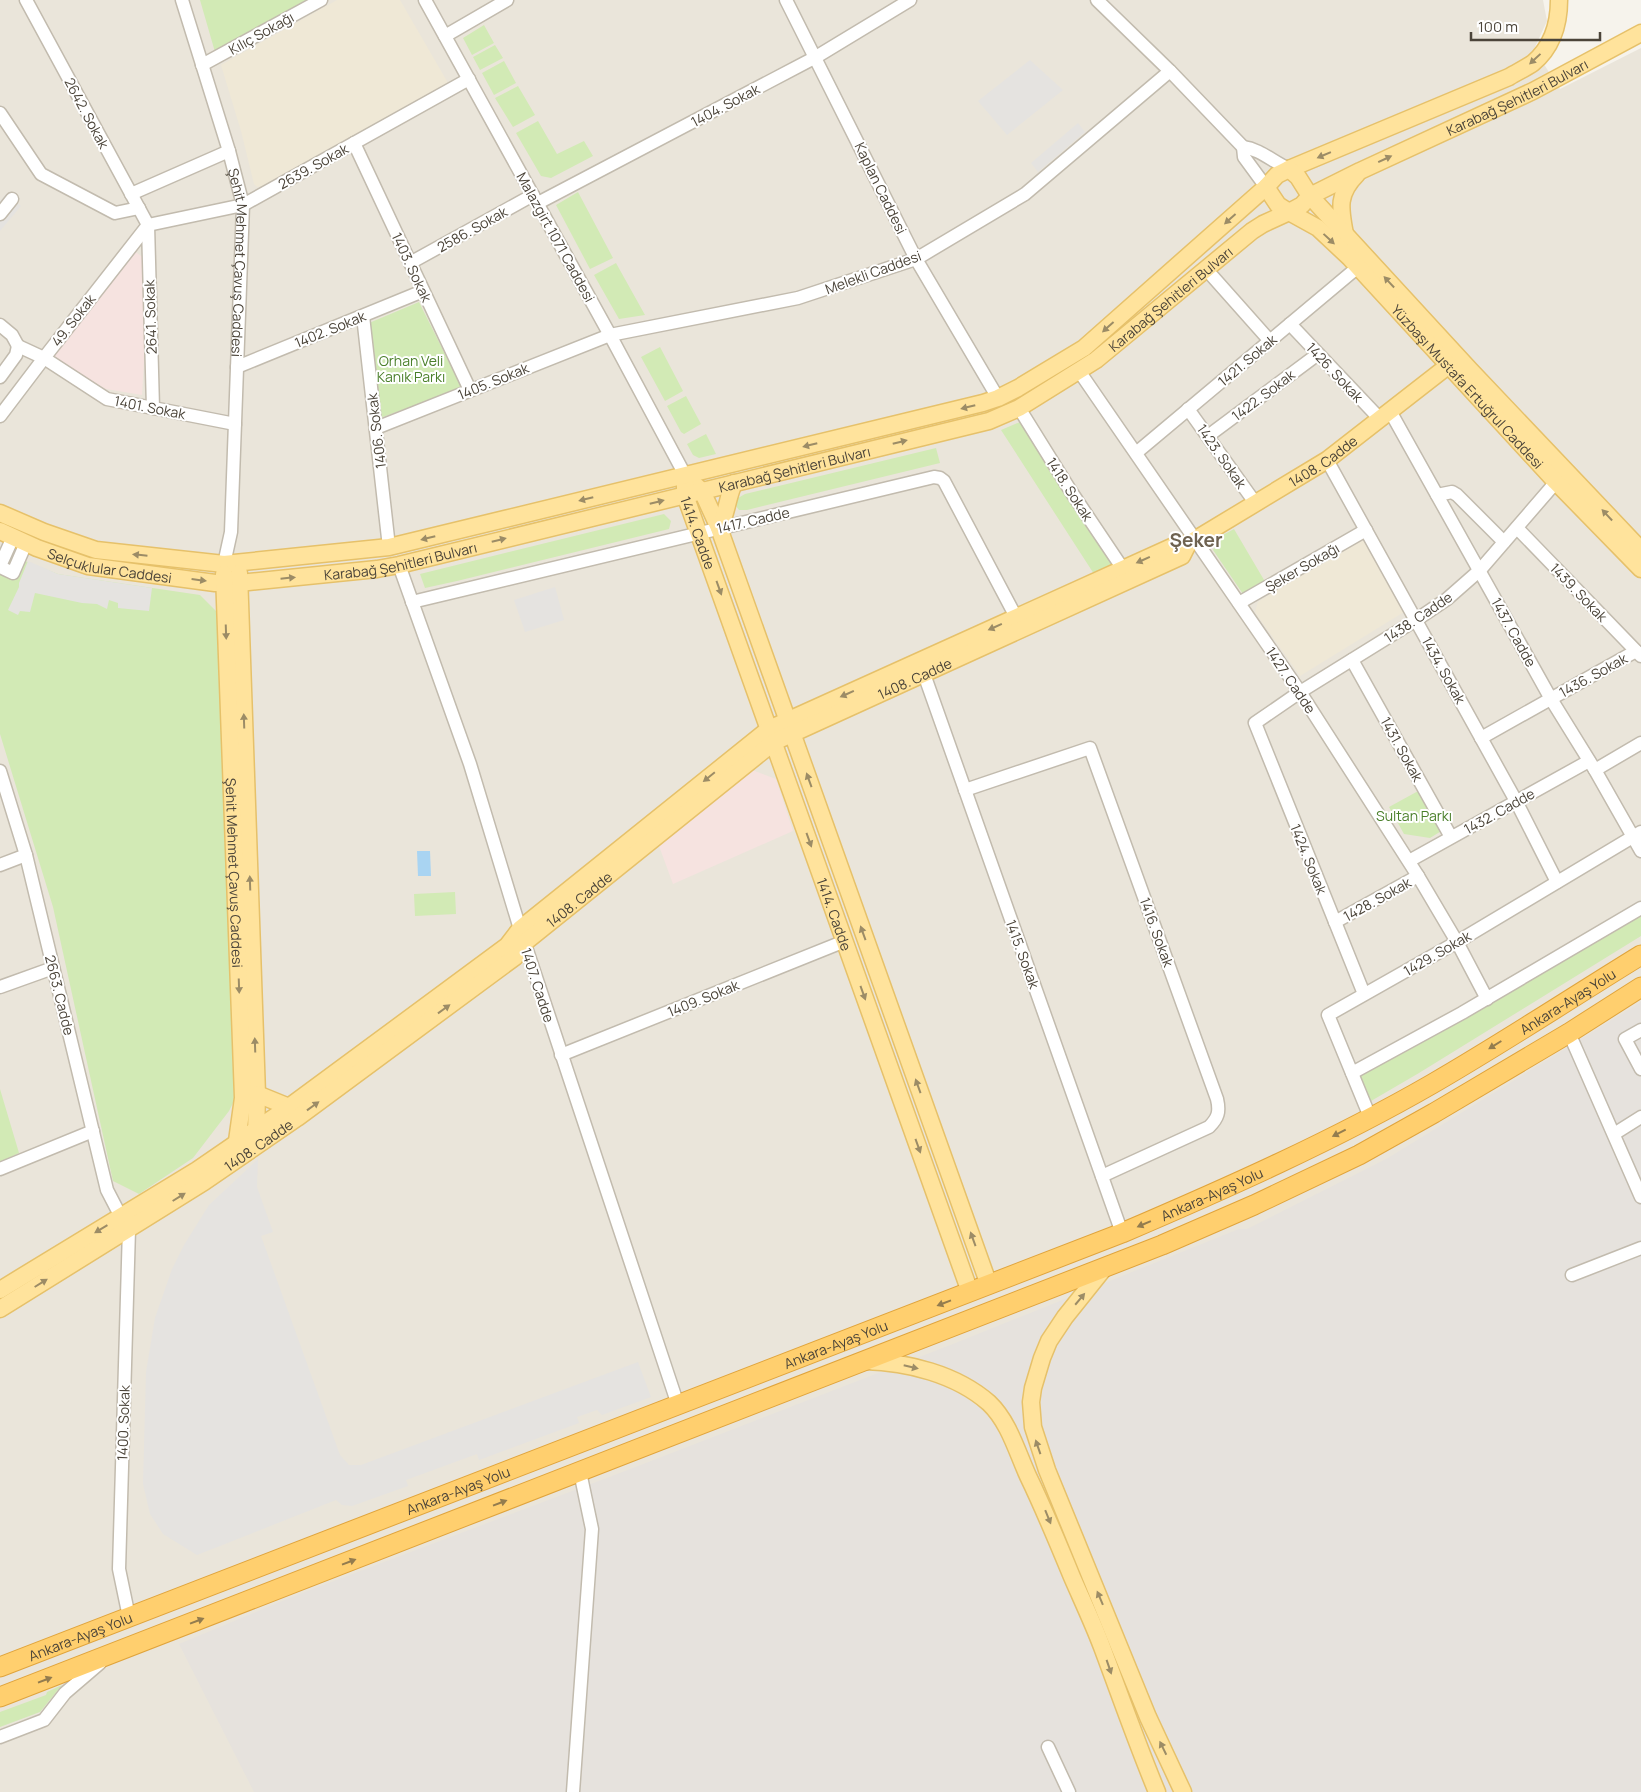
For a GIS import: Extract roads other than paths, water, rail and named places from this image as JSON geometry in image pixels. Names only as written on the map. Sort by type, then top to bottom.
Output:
[{"type":"highway","name":"Ankara-Ayaş Yolu","points":[[0,1667],[989,1285],[1122,1233],[1214,1194],[1294,1156],[1432,1084],[1641,955]]},
{"type":"highway","name":"Ankara-Ayaş Yolu","points":[[0,1697],[1105,1267],[1254,1205],[1359,1155],[1434,1113],[1569,1033],[1641,987]]},
{"type":"main road","name":"Karabağ Şehitleri Bulvarı","points":[[231,564],[389,547],[998,398],[1084,348],[1277,175],[1509,77],[1532,63],[1546,48],[1553,35],[1559,16],[1559,0]]},
{"type":"main road","name":"Karabağ Şehitleri Bulvarı","points":[[232,583],[399,565],[989,421],[1019,408],[1096,360],[1252,231],[1302,205],[1310,196],[1533,91],[1641,33]]},
{"type":"main road","points":[[1289,169],[1310,196]]},
{"type":"main road","points":[[1344,234],[1340,206],[1342,196],[1345,188],[1360,171]]},
{"type":"main road","points":[[1266,186],[1278,205],[1289,212]]},
{"type":"main road","name":"Yüzbaşı Mustafa Ertuğrul Caddesi","points":[[1310,196],[1562,477],[1641,569]]},
{"type":"main road","name":"Yüzbaşı Mustafa Ertuğrul Caddesi","points":[[1289,212],[1318,228],[1358,267],[1449,365],[1562,477],[1641,550]]},
{"type":"main road","name":"1408. Cadde","points":[[0,1309],[289,1107],[522,936],[771,736],[1016,617],[1176,545],[1192,542],[1328,460],[1449,365]]},
{"type":"main road","name":"1414. Cadde","points":[[685,475],[702,491],[719,528],[989,1285]]},
{"type":"main road","name":"1414. Cadde","points":[[685,475],[686,495],[699,533],[970,1292]]},
{"type":"main road","points":[[719,528],[726,515],[729,494],[734,483]]},
{"type":"main road","name":"Selçuklular Caddesi","points":[[0,513],[44,532],[96,550],[231,564]]},
{"type":"main road","name":"Selçuklular Caddesi","points":[[13,537],[88,566],[232,583]]},
{"type":"main road","name":"1408. Cadde","points":[[790,727],[924,674],[1182,556],[1192,542]]},
{"type":"main road","points":[[231,564],[232,583]]},
{"type":"main road","name":"Şehit Mehmet Çavuş Caddesi","points":[[232,583],[257,1094],[256,1146]]},
{"type":"main road","name":"Şehit Mehmet Çavuş Caddesi","points":[[232,583],[243,1098],[234,1162]]},
{"type":"main road","name":"1408. Cadde","points":[[0,1290],[234,1162],[297,1118],[515,957],[522,936]]},
{"type":"main road","points":[[257,1094],[289,1107]]},
{"type":"main road","points":[[1105,1267],[1065,1317],[1049,1341],[1033,1388],[1033,1427],[1037,1444],[1050,1478],[1148,1717],[1183,1792]]},
{"type":"main road","points":[[863,1361],[902,1365],[941,1376],[961,1385],[989,1403],[999,1415],[1010,1434],[1044,1508],[1102,1646],[1118,1695],[1157,1792]]},
{"type":"street","name":"2642. Sokak","points":[[26,0],[148,225]]},
{"type":"street","name":"Şehit Mehmet Çavuş Caddesi","points":[[182,0],[243,205],[231,564]]},
{"type":"street","name":"Kılıç Sokağı","points":[[202,65],[321,0]]},
{"type":"street","name":"Malazgirt 1071 Caddesi","points":[[425,0],[685,475]]},
{"type":"street","points":[[445,36],[507,0]]},
{"type":"street","name":"Kaplan Caddesi","points":[[786,0],[916,259],[998,398]]},
{"type":"street","name":"1404. Sokak","points":[[535,199],[816,57],[910,0]]},
{"type":"street","points":[[1097,0],[1170,71],[1243,147],[1244,157],[1266,186]]},
{"type":"street","name":"Melekli Caddesi","points":[[610,335],[798,298],[916,259],[1024,194],[1170,71]]},
{"type":"street","name":"2639. Sokak","points":[[148,225],[243,205],[469,79]]},
{"type":"street","points":[[0,113],[41,174],[114,213],[138,208]]},
{"type":"street","points":[[0,129],[19,142]]},
{"type":"street","name":"1403. Sokak","points":[[354,143],[470,390]]},
{"type":"street","points":[[1243,147],[1253,148],[1276,164],[1289,169]]},
{"type":"street","points":[[131,194],[228,151]]},
{"type":"street","points":[[0,214],[12,199]]},
{"type":"street","name":"2586. Sokak","points":[[410,263],[535,199]]},
{"type":"street","name":"49. Sokak","points":[[0,416],[148,225]]},
{"type":"street","name":"2641. Sokak","points":[[148,225],[153,408]]},
{"type":"street","name":"1421. Sokak","points":[[1136,453],[1358,267]]},
{"type":"street","points":[[1206,269],[1270,341]]},
{"type":"street","name":"1402. Sokak","points":[[238,367],[423,291]]},
{"type":"street","name":"1406. Sokak","points":[[363,316],[389,547]]},
{"type":"street","name":"1426. Sokak","points":[[1290,324],[1318,354],[1385,415]]},
{"type":"street","points":[[0,325],[12,336],[18,346],[16,356],[0,377]]},
{"type":"street","name":"1405. Sokak","points":[[376,428],[610,335]]},
{"type":"street","name":"1401. Sokak","points":[[18,346],[44,358],[107,399],[235,424]]},
{"type":"street","name":"1422. Sokak","points":[[1208,436],[1318,354]]},
{"type":"street","name":"1427. Cadde","points":[[1079,371],[1136,453],[1192,542],[1239,603],[1300,692],[1409,861],[1457,942],[1487,998]]},
{"type":"street","name":"1418. Sokak","points":[[1019,408],[1070,490],[1123,569]]},
{"type":"street","name":"1423. Sokak","points":[[1188,409],[1256,504]]},
{"type":"street","name":"1437. Cadde","points":[[1385,415],[1437,495],[1550,699],[1637,835],[1641,851]]},
{"type":"street","name":"1434. Sokak","points":[[1328,460],[1516,801],[1557,882]]},
{"type":"street","name":"1417. Cadde","points":[[412,602],[934,477],[944,481],[1016,617]]},
{"type":"street","name":"1438. Cadde","points":[[1255,724],[1300,692],[1447,599],[1480,570],[1562,477]]},
{"type":"street","points":[[1437,495],[1452,492],[1457,495],[1504,542]]},
{"type":"street","name":"1439. Sokak","points":[[1517,528],[1638,653]]},
{"type":"street","name":"Şeker Sokağı","points":[[1239,603],[1366,530]]},
{"type":"street","points":[[0,566],[13,537]]},
{"type":"street","name":"1407. Cadde","points":[[399,565],[470,764],[522,936],[678,1406]]},
{"type":"street","name":"1436. Sokak","points":[[1481,738],[1638,653]]},
{"type":"street","name":"1431. Sokak","points":[[1352,660],[1451,838]]},
{"type":"street","name":"1415. Sokak","points":[[924,674],[1122,1233]]},
{"type":"street","name":"1424. Sokak","points":[[1255,724],[1364,994]]},
{"type":"street","name":"1432. Cadde","points":[[1409,861],[1516,801],[1641,743]]},
{"type":"street","name":"1416. Sokak","points":[[966,790],[1090,748],[1217,1099],[1219,1109],[1217,1120],[1208,1127],[1102,1176]]},
{"type":"street","name":"2663. Cadde","points":[[0,771],[26,855],[107,1190],[125,1223]]},
{"type":"street","name":"1429. Sokak","points":[[1370,1117],[1328,1015],[1457,942],[1637,835]]},
{"type":"street","points":[[0,865],[26,855]]},
{"type":"street","name":"1428. Sokak","points":[[1335,922],[1418,876]]},
{"type":"street","points":[[1352,1073],[1487,998],[1641,908]]},
{"type":"street","name":"1409. Sokak","points":[[562,1055],[845,941]]},
{"type":"street","points":[[0,987],[53,968]]},
{"type":"street","points":[[1641,1030],[1625,1039],[1641,1069]]},
{"type":"street","points":[[1569,1033],[1641,1197]]},
{"type":"street","points":[[1614,1134],[1641,1117]]},
{"type":"street","points":[[0,1169],[93,1131]]},
{"type":"street","name":"1400. Sokak","points":[[125,1223],[120,1569],[129,1617]]},
{"type":"street","points":[[1572,1274],[1641,1248]]},
{"type":"street","points":[[573,1792],[592,1529],[580,1472]]},
{"type":"street","points":[[0,1737],[44,1720],[65,1693],[108,1655]]},
{"type":"street","points":[[1048,1747],[1069,1792]]},
{"type":"water","points":[[417,851],[430,851],[431,876],[418,876]]},
{"type":"district","name":"Şeker","points":[[1196,540]]},
{"type":"park label","name":"Orhan Veli Kanık Parkı","points":[[411,368]]},
{"type":"park label","name":"Sultan Parkı","points":[[1414,815]]}]
